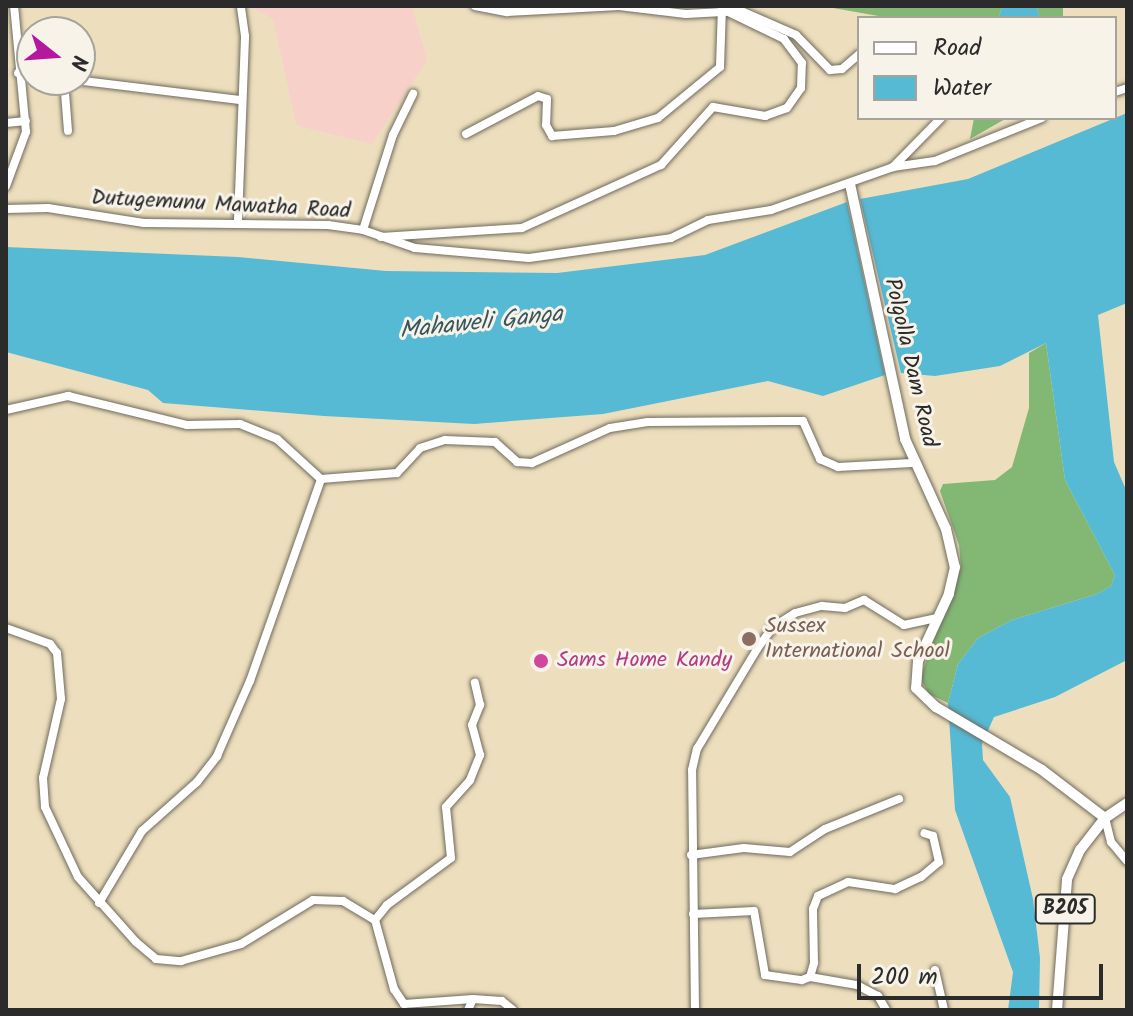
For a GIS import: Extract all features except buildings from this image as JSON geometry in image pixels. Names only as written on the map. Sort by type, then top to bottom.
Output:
[{"type":"main road","name":"Polgolla Dam Road","points":[[850,184],[912,463],[953,554],[952,586],[915,675],[916,688],[930,703],[990,737],[1105,818]]},
{"type":"main road","name":"B205","points":[[1057,1010],[1067,879],[1080,850],[1105,818],[1127,803]]},
{"type":"street","points":[[14,6],[16,40]]},
{"type":"street","points":[[238,220],[240,100],[245,36],[241,6]]},
{"type":"street","points":[[475,6],[507,12],[619,6],[686,14],[722,7],[771,21],[796,35],[830,70],[842,69],[857,56]]},
{"type":"street","points":[[466,134],[538,96],[547,99],[546,125],[552,136],[614,131],[658,118],[683,100],[696,82],[716,73],[724,43],[722,7]]},
{"type":"street","points":[[380,237],[522,228],[661,165],[713,107],[765,116],[787,108],[801,88],[802,63],[784,39],[722,7]]},
{"type":"street","points":[[96,83],[240,100]]},
{"type":"street","points":[[363,230],[393,135],[413,94]]},
{"type":"street","points":[[6,186],[26,121],[22,96]]},
{"type":"street","points":[[65,96],[68,131]]},
{"type":"street","points":[[893,167],[939,120]]},
{"type":"street","points":[[893,167],[935,161],[1037,120]]},
{"type":"street","points":[[6,123],[26,121]]},
{"type":"street","name":"Dutugemunu Mawatha Road","points":[[6,209],[48,208],[144,223],[238,220],[363,230],[415,248],[486,258],[529,258],[671,238],[708,220],[771,210],[893,167]]},
{"type":"street","points":[[6,410],[68,396],[187,425],[240,424],[277,439],[321,479],[397,473],[420,448],[445,440],[495,442],[517,462],[532,463],[610,428],[648,422],[803,421],[820,459],[838,467],[912,463]]},
{"type":"street","points":[[99,903],[142,831],[197,782],[217,756],[250,681],[321,479]]},
{"type":"street","points":[[695,1010],[690,798],[697,749],[773,627],[795,613],[845,608],[864,600],[904,625],[937,618]]},
{"type":"street","points":[[6,628],[50,644],[57,653],[61,699],[43,778],[45,807],[78,877],[136,942],[168,964],[241,944],[313,900],[343,901],[375,920],[400,1007],[473,999],[502,1001],[513,1010]]},
{"type":"street","points":[[375,920],[451,858],[446,807],[470,780],[480,755],[472,725],[480,705],[475,683]]},
{"type":"street","points":[[691,855],[744,848],[790,852],[825,829],[899,799]]},
{"type":"street","points":[[1105,818],[1111,842],[1127,861]]},
{"type":"street","points":[[810,977],[813,909],[818,896],[848,882],[895,889],[921,877],[939,862],[933,836],[924,833]]},
{"type":"street","points":[[693,914],[750,908],[759,920],[765,975],[810,977],[857,985],[878,996],[886,1010]]},
{"type":"street","points":[[935,970],[944,1010]]},
{"type":"street","points":[[468,1010],[473,999]]},
{"type":"shaded area","points":[[249,6],[412,6],[427,60],[372,144],[302,127],[296,124],[273,19]]},
{"type":"green space","points":[[822,6],[1003,6],[999,16],[878,16]]},
{"type":"green space","points":[[1036,6],[1063,6],[1063,16],[1039,16]]},
{"type":"green space","points":[[974,120],[1003,120],[970,139]]},
{"type":"green space","points":[[1046,343],[1065,480],[1115,575],[1111,586],[1097,594],[1012,620],[978,638],[958,664],[948,703],[929,694],[920,678],[961,567],[959,545],[940,491],[943,484],[995,480],[1012,467],[1029,408],[1029,353]]},
{"type":"water","points":[[1003,6],[1036,6],[1039,16],[999,16]]},
{"type":"water","points":[[1127,113],[1127,303],[1098,315],[1114,462],[1127,492],[1127,660],[1055,697],[994,717],[982,744],[983,760],[1010,797],[1033,899],[1040,958],[1039,1010],[1008,1010],[1013,972],[955,810],[948,703],[958,664],[978,638],[1012,620],[1097,594],[1111,586],[1115,575],[1065,480],[1046,343],[1000,366],[935,376],[901,373],[860,199],[968,179],[1110,120],[1117,120]]},
{"type":"water","name":"Mahaweli Ganga","points":[[847,202],[885,375],[823,396],[768,381],[603,414],[474,424],[324,416],[163,403],[148,390],[6,352],[6,247],[238,257],[386,271],[557,273],[705,255]]},
{"type":"place","name":"Sussex International School","points":[[749,639]]},
{"type":"place","name":"Sams Home Kandy","points":[[541,661]]}]
